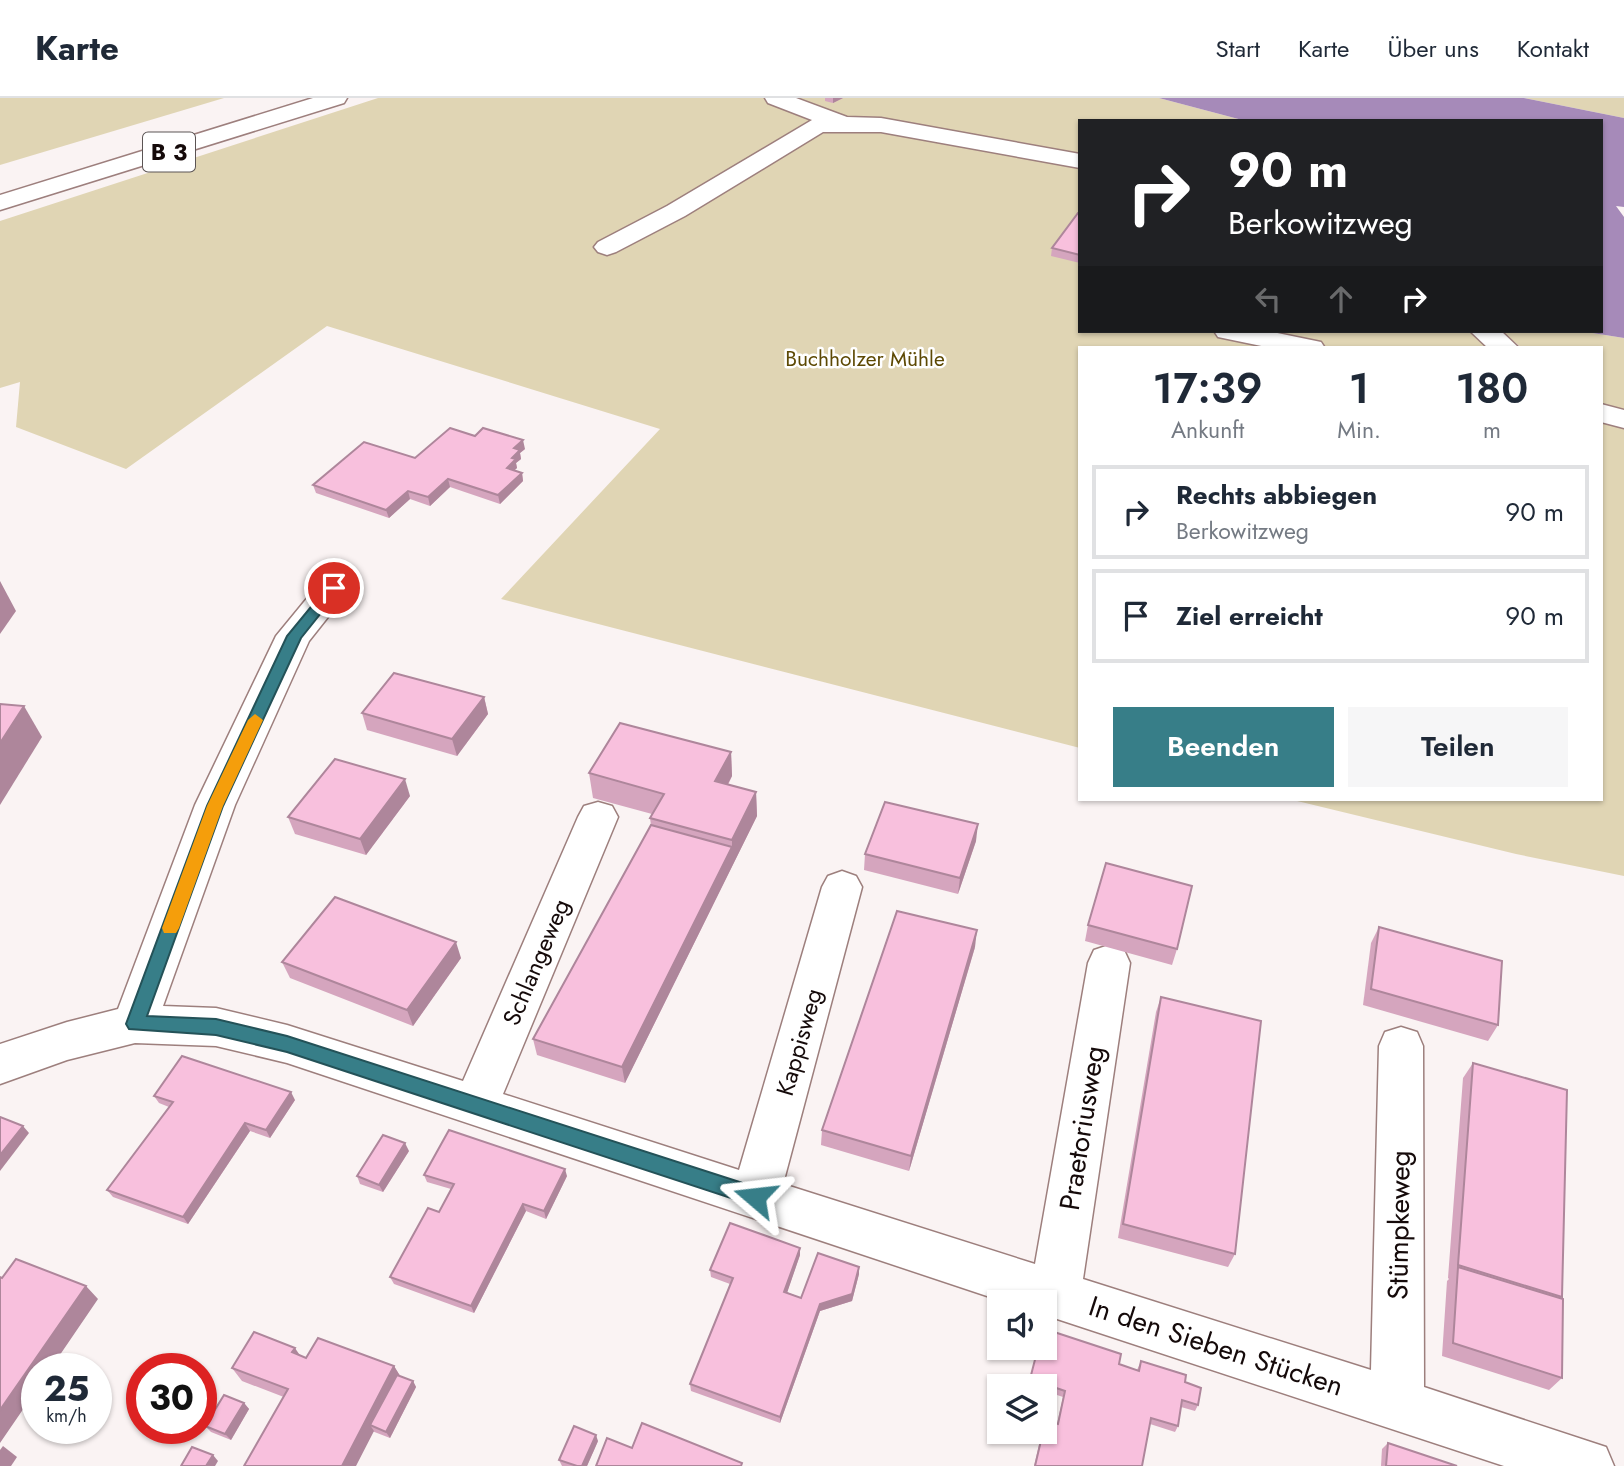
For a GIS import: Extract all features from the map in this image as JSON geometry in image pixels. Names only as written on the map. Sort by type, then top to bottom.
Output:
[{"type":"main road","name":"B 3","points":[[0,183],[279,98]]},
{"type":"main road","name":"B 3","points":[[0,203],[336,98]]},
{"type":"main road","points":[[776,98],[842,123]]},
{"type":"main road","points":[[607,247],[676,211],[818,125],[881,125],[1078,161]]},
{"type":"main road","points":[[1238,333],[1301,346]]},
{"type":"main road","points":[[1486,333],[1502,346]]},
{"type":"main road","points":[[1603,414],[1624,419]]},
{"type":"main road","points":[[135,1024],[215,806],[295,636],[334,588]]},
{"type":"main road","name":"Schlangeweg","points":[[475,1106],[598,817]]},
{"type":"main road","name":"Kappisweg","points":[[755,1197],[842,887]]},
{"type":"main road","name":"Praetoriusweg","points":[[1056,1290],[1109,963]]},
{"type":"main road","name":"In den Sieben Stücken","points":[[0,1064],[66,1041],[135,1024],[216,1027],[287,1044],[1043,1290]]},
{"type":"main road","name":"Stümpkeweg","points":[[1397,1404],[1401,1046]]},
{"type":"main road","name":"In den Sieben Stücken","points":[[1057,1295],[1587,1466]]},
{"type":"green space","points":[[0,98],[224,98],[0,165]]},
{"type":"green space","name":"Buchholzer Mühle","points":[[378,98],[1159,98],[1238,119],[1078,119],[1078,333],[1477,333],[1493,346],[1078,346],[1078,747],[501,599],[660,429],[327,326],[126,469],[16,427],[20,382],[0,388],[0,221]]},
{"type":"green space","points":[[1524,98],[1624,98],[1624,118]]},
{"type":"green space","points":[[1503,333],[1593,333],[1624,338],[1624,410],[1603,405],[1603,346],[1520,346]]},
{"type":"green space","points":[[1603,419],[1624,424],[1624,876],[1516,854],[1297,801],[1603,801]]},
{"type":"shaded area","points":[[1159,98],[1524,98],[1624,118],[1624,207],[1616,206],[1624,217],[1624,338],[1593,333],[1603,333],[1603,119],[1238,119]]},
{"type":"building","points":[[1078,213],[1078,254],[1052,248]]},
{"type":"building","points":[[450,428],[475,436],[483,428],[523,440],[514,448],[520,450],[507,468],[522,473],[498,495],[448,479],[428,497],[408,491],[386,510],[313,485],[364,442],[415,458]]},
{"type":"building","points":[[394,673],[484,697],[452,739],[362,713]]},
{"type":"building","points":[[0,704],[24,706],[0,743]]},
{"type":"building","points":[[620,723],[731,752],[715,781],[756,792],[732,840],[650,818],[664,794],[589,773]]},
{"type":"building","points":[[335,759],[405,779],[360,839],[288,817]]},
{"type":"building","points":[[885,802],[978,824],[960,878],[865,854]]},
{"type":"building","points":[[651,825],[732,847],[622,1067],[533,1039]]},
{"type":"building","points":[[1106,863],[1192,886],[1177,949],[1088,925]]},
{"type":"building","points":[[335,897],[456,942],[407,1010],[282,962]]},
{"type":"building","points":[[897,911],[977,930],[911,1156],[822,1130]]},
{"type":"building","points":[[1379,927],[1502,961],[1498,1025],[1371,989]]},
{"type":"building","points":[[1161,997],[1261,1021],[1235,1254],[1123,1224]]},
{"type":"building","points":[[182,1056],[291,1092],[266,1130],[245,1123],[183,1217],[107,1190],[173,1102],[154,1096]]},
{"type":"building","points":[[1473,1063],[1567,1090],[1562,1297],[1458,1265]]},
{"type":"building","points":[[0,1117],[23,1126],[0,1155]]},
{"type":"building","points":[[449,1130],[565,1169],[544,1211],[523,1204],[471,1306],[390,1277],[428,1208],[439,1212],[454,1184],[424,1175]]},
{"type":"building","points":[[383,1135],[405,1143],[379,1185],[357,1176]]},
{"type":"building","points":[[730,1223],[800,1248],[784,1292],[801,1298],[818,1253],[859,1267],[852,1294],[820,1304],[780,1417],[690,1384],[733,1278],[710,1270]]},
{"type":"building","points":[[16,1259],[86,1286],[40,1353],[21,1353],[21,1380],[0,1410],[0,1277],[2,1278]]},
{"type":"building","points":[[1458,1267],[1563,1299],[1562,1378],[1453,1343]]},
{"type":"building","points":[[254,1332],[295,1348],[292,1352],[306,1358],[318,1338],[394,1366],[342,1466],[244,1466],[288,1389],[232,1368]]},
{"type":"building","points":[[1057,1333],[1121,1354],[1119,1364],[1139,1371],[1141,1361],[1186,1375],[1185,1382],[1201,1388],[1198,1405],[1182,1400],[1178,1426],[1151,1418],[1142,1466],[1035,1466],[1040,1444],[1057,1444],[1057,1424],[1065,1391],[1057,1388],[1057,1374],[1031,1374],[1035,1360],[1057,1360]]},
{"type":"building","points":[[397,1375],[413,1381],[386,1432],[370,1425]]},
{"type":"building","points":[[224,1395],[244,1403],[225,1434],[217,1431],[217,1406]]},
{"type":"building","points":[[642,1423],[742,1463],[741,1466],[596,1466],[607,1438],[632,1448]]},
{"type":"building","points":[[574,1426],[596,1435],[582,1466],[559,1460]]},
{"type":"building","points":[[1388,1443],[1457,1466],[1386,1466]]},
{"type":"building","points":[[192,1447],[213,1455],[206,1466],[181,1466]]},
{"type":"slow traffic","points":[[170,928],[215,806],[255,720]]},
{"type":"route","points":[[334,588],[295,636],[215,806],[135,1024],[216,1027],[287,1044],[755,1197]]}]
